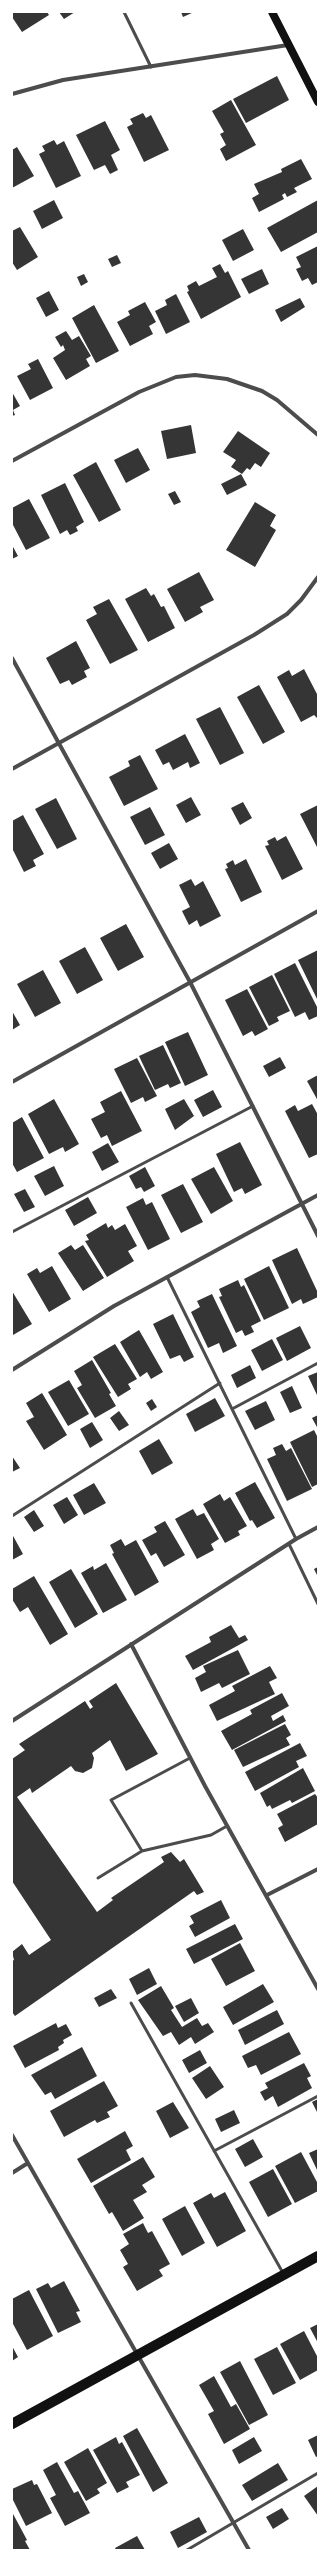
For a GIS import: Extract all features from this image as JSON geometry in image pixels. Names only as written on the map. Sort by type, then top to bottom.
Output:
[{"type":"main road","points":[[272,12],[318,102]]},
{"type":"main road","points":[[12,2424],[318,2256]]},
{"type":"street","points":[[12,94],[63,80],[288,45]]},
{"type":"street","points":[[12,460],[139,392],[176,377],[195,375],[227,379],[262,391],[277,400],[318,435]]},
{"type":"street","points":[[12,769],[254,635],[287,614],[301,600],[318,577]]},
{"type":"street","points":[[12,658],[190,982],[318,1236]]},
{"type":"street","points":[[12,1082],[318,912]]},
{"type":"street","points":[[12,1370],[114,1306],[318,1195]]},
{"type":"street","points":[[12,1721],[296,1539],[318,1527]]},
{"type":"street","points":[[131,1644],[190,1758],[318,1989]]},
{"type":"street","points":[[267,1895],[318,1868]]},
{"type":"street","points":[[12,2135],[249,2550]]},
{"type":"street","points":[[12,2174],[28,2163]]},
{"type":"lane","points":[[124,12],[151,67]]},
{"type":"lane","points":[[12,1232],[253,1106]]},
{"type":"lane","points":[[167,1277],[296,1539]]},
{"type":"lane","points":[[232,1409],[318,1363]]},
{"type":"lane","points":[[12,1516],[220,1383]]},
{"type":"lane","points":[[289,1544],[318,1604]]},
{"type":"lane","points":[[142,1850],[111,1800],[190,1758]]},
{"type":"lane","points":[[98,1878],[142,1850],[211,1835],[227,1826]]},
{"type":"lane","points":[[131,2003],[284,2275]]},
{"type":"lane","points":[[214,2150],[318,2096]]},
{"type":"lane","points":[[187,2550],[318,2473]]},
{"type":"building","points":[[12,12],[47,12],[49,15],[22,32],[12,17]]},
{"type":"building","points":[[59,12],[75,12],[64,19]]},
{"type":"building","points":[[181,12],[194,12],[183,17]]},
{"type":"building","points":[[277,76],[289,100],[246,123],[233,99]]},
{"type":"building","points":[[231,100],[256,145],[226,161],[220,149],[226,145],[220,134],[224,132],[212,111]]},
{"type":"building","points":[[143,113],[146,118],[151,115],[169,150],[144,162],[127,127],[133,124],[130,119]]},
{"type":"building","points":[[105,121],[120,150],[111,155],[118,170],[110,174],[105,165],[94,170],[76,135]]},
{"type":"building","points":[[54,140],[57,145],[64,141],[81,176],[56,188],[39,154],[45,151],[42,146]]},
{"type":"building","points":[[17,147],[34,176],[12,188],[12,150]]},
{"type":"building","points":[[301,159],[312,179],[294,188],[297,192],[287,197],[285,193],[282,195],[284,199],[259,212],[252,198],[259,194],[254,184],[282,172],[281,169]]},
{"type":"building","points":[[54,200],[63,218],[42,229],[33,211]]},
{"type":"building","points":[[318,200],[318,232],[281,252],[267,228]]},
{"type":"building","points":[[20,227],[38,257],[17,270],[12,262],[12,231]]},
{"type":"building","points":[[243,229],[254,250],[233,261],[222,240]]},
{"type":"building","points":[[318,246],[318,282],[312,285],[308,278],[302,281],[296,269],[301,267],[296,257]]},
{"type":"building","points":[[117,255],[121,263],[112,267],[108,259]]},
{"type":"building","points":[[220,264],[225,273],[228,271],[241,297],[201,319],[187,292],[189,291],[187,286],[196,281],[199,286],[217,277],[212,268]]},
{"type":"building","points":[[262,269],[269,284],[249,294],[241,279]]},
{"type":"building","points":[[84,274],[88,282],[81,286],[77,277]]},
{"type":"building","points":[[49,291],[59,310],[46,317],[36,298]]},
{"type":"building","points":[[176,294],[190,322],[166,334],[155,311],[167,305],[165,300]]},
{"type":"building","points":[[300,298],[305,307],[281,322],[275,310]]},
{"type":"building","points":[[145,302],[156,322],[149,326],[153,334],[130,346],[117,322],[130,315],[128,311]]},
{"type":"building","points":[[94,305],[119,351],[96,363],[72,318]]},
{"type":"building","points":[[66,331],[72,340],[79,336],[91,356],[86,359],[90,366],[66,380],[53,358],[65,350],[63,345],[61,347],[55,337]]},
{"type":"building","points":[[38,359],[53,388],[30,400],[17,376],[31,369],[28,364]]},
{"type":"building","points":[[12,392],[20,406],[13,410],[15,415],[12,416]]},
{"type":"building","points":[[191,425],[196,453],[167,459],[161,431]]},
{"type":"building","points":[[238,431],[270,453],[261,467],[255,463],[250,470],[247,468],[242,474],[231,467],[236,460],[223,452]]},
{"type":"building","points":[[138,448],[150,470],[126,483],[114,460]]},
{"type":"building","points":[[96,462],[121,510],[99,522],[73,475]]},
{"type":"building","points":[[241,474],[247,485],[227,495],[221,484]]},
{"type":"building","points":[[65,483],[84,522],[76,527],[78,531],[70,535],[67,530],[60,534],[41,495]]},
{"type":"building","points":[[175,491],[181,502],[174,505],[168,494]]},
{"type":"building","points":[[29,499],[50,538],[26,550],[12,523],[12,508]]},
{"type":"building","points":[[255,502],[276,515],[270,526],[276,530],[255,567],[226,550]]},
{"type":"building","points":[[12,545],[18,556],[12,559]]},
{"type":"building","points":[[199,572],[214,600],[200,607],[203,612],[185,622],[167,589]]},
{"type":"building","points":[[146,588],[151,596],[154,594],[161,607],[164,606],[175,628],[148,642],[125,599]]},
{"type":"building","points":[[109,599],[138,650],[110,664],[86,620],[97,614],[93,607]]},
{"type":"building","points":[[76,641],[90,668],[84,671],[87,677],[72,685],[69,680],[60,684],[46,658]]},
{"type":"building","points":[[304,669],[318,696],[318,719],[314,715],[301,722],[277,677],[289,670],[292,676]]},
{"type":"building","points":[[259,685],[285,732],[263,744],[237,697]]},
{"type":"building","points":[[220,707],[244,753],[220,765],[196,719]]},
{"type":"building","points":[[185,734],[200,763],[190,768],[188,762],[173,770],[169,762],[163,765],[155,750]]},
{"type":"building","points":[[140,755],[158,789],[124,806],[109,777],[130,766],[128,761]]},
{"type":"building","points":[[191,797],[201,815],[186,823],[176,805]]},
{"type":"building","points":[[56,798],[77,839],[57,849],[35,809]]},
{"type":"building","points":[[243,802],[252,818],[240,825],[231,808]]},
{"type":"building","points":[[318,805],[318,849],[300,814]]},
{"type":"building","points":[[150,807],[165,835],[145,845],[130,817]]},
{"type":"building","points":[[23,815],[44,854],[33,860],[36,866],[24,872],[12,848],[12,821]]},
{"type":"building","points":[[286,836],[303,869],[282,880],[265,846],[269,845],[267,841],[275,837],[277,841]]},
{"type":"building","points":[[169,843],[178,859],[160,869],[151,853]]},
{"type":"building","points":[[246,859],[262,892],[241,902],[225,869],[228,868],[226,864],[233,860],[235,865]]},
{"type":"building","points":[[191,879],[195,886],[203,881],[221,916],[200,927],[197,920],[189,925],[182,911],[190,907],[179,885]]},
{"type":"building","points":[[126,924],[144,957],[118,971],[100,938]]},
{"type":"building","points":[[85,947],[103,980],[77,994],[59,961]]},
{"type":"building","points":[[318,950],[318,1001],[298,960]]},
{"type":"building","points":[[295,963],[318,1009],[318,1016],[309,1020],[305,1012],[295,1017],[274,974]]},
{"type":"building","points":[[43,970],[61,1003],[35,1017],[17,984]]},
{"type":"building","points":[[272,975],[290,1011],[277,1017],[279,1021],[269,1026],[249,987]]},
{"type":"building","points":[[247,989],[268,1029],[255,1036],[252,1031],[243,1036],[225,1000]]},
{"type":"building","points":[[12,1011],[20,1025],[12,1030]]},
{"type":"building","points":[[188,1032],[208,1075],[185,1086],[165,1042]]},
{"type":"building","points":[[163,1045],[181,1083],[170,1088],[168,1084],[155,1090],[139,1056]]},
{"type":"building","points":[[280,1057],[286,1068],[269,1077],[263,1066]]},
{"type":"building","points":[[137,1058],[157,1096],[145,1102],[143,1097],[131,1103],[114,1069]]},
{"type":"building","points":[[318,1075],[318,1101],[307,1081]]},
{"type":"building","points":[[213,1090],[222,1107],[203,1117],[194,1100]]},
{"type":"building","points":[[121,1091],[142,1131],[112,1146],[107,1135],[101,1138],[91,1119],[105,1112],[100,1102]]},
{"type":"building","points":[[54,1099],[79,1144],[65,1152],[63,1147],[49,1154],[28,1114]]},
{"type":"building","points":[[184,1099],[194,1116],[175,1130],[165,1109]]},
{"type":"building","points":[[312,1104],[318,1115],[318,1154],[309,1158],[285,1111],[295,1105],[298,1111]]},
{"type":"building","points":[[22,1117],[44,1158],[17,1172],[12,1163],[12,1123]]},
{"type":"building","points":[[240,1142],[262,1185],[245,1194],[242,1188],[234,1192],[216,1154]]},
{"type":"building","points":[[108,1143],[119,1162],[102,1171],[92,1152]]},
{"type":"building","points":[[54,1166],[64,1186],[45,1196],[34,1176]]},
{"type":"building","points":[[145,1167],[155,1186],[144,1192],[141,1187],[136,1189],[129,1176]]},
{"type":"building","points":[[214,1167],[233,1201],[211,1214],[191,1179]]},
{"type":"building","points":[[183,1184],[203,1222],[181,1233],[161,1195]]},
{"type":"building","points":[[25,1189],[35,1207],[24,1212],[14,1194]]},
{"type":"building","points":[[88,1197],[97,1213],[74,1226],[65,1210]]},
{"type":"building","points":[[143,1198],[146,1205],[152,1202],[170,1239],[148,1250],[126,1207]]},
{"type":"building","points":[[106,1223],[108,1228],[112,1225],[115,1230],[125,1224],[137,1246],[128,1251],[134,1261],[107,1277],[85,1241],[89,1240],[86,1235]]},
{"type":"building","points":[[71,1245],[75,1250],[83,1245],[104,1278],[83,1291],[58,1253]]},
{"type":"building","points":[[297,1248],[318,1293],[318,1297],[303,1304],[301,1299],[292,1304],[272,1260]]},
{"type":"building","points":[[52,1266],[71,1299],[49,1312],[27,1274],[37,1268],[40,1273]]},
{"type":"building","points":[[269,1266],[289,1308],[264,1320],[244,1279]]},
{"type":"building","points":[[238,1280],[241,1287],[244,1285],[261,1321],[251,1326],[254,1332],[245,1336],[242,1330],[236,1333],[219,1297],[222,1296],[219,1289]]},
{"type":"building","points":[[12,1291],[32,1324],[13,1335],[12,1333]]},
{"type":"building","points":[[212,1294],[237,1346],[223,1353],[219,1343],[208,1348],[191,1312],[200,1307],[197,1301]]},
{"type":"building","points":[[173,1314],[194,1357],[184,1362],[180,1355],[170,1359],[153,1324]]},
{"type":"building","points":[[300,1326],[311,1348],[287,1361],[276,1338]]},
{"type":"building","points":[[139,1330],[163,1372],[151,1379],[147,1372],[140,1377],[120,1342]]},
{"type":"building","points":[[272,1339],[283,1360],[262,1371],[251,1350]]},
{"type":"building","points":[[115,1344],[137,1379],[128,1384],[131,1389],[118,1397],[93,1357]]},
{"type":"building","points":[[92,1360],[111,1393],[109,1394],[116,1406],[95,1418],[77,1388],[82,1385],[74,1371]]},
{"type":"building","points":[[250,1365],[256,1378],[237,1388],[231,1375]]},
{"type":"building","points":[[318,1372],[318,1394],[317,1395],[308,1376]]},
{"type":"building","points":[[69,1380],[89,1414],[68,1426],[48,1392]]},
{"type":"building","points":[[292,1386],[302,1408],[290,1413],[280,1392]]},
{"type":"building","points":[[42,1393],[67,1435],[44,1450],[26,1421],[34,1417],[26,1403]]},
{"type":"building","points":[[215,1398],[225,1416],[195,1432],[186,1414]]},
{"type":"building","points":[[152,1399],[157,1407],[151,1411],[146,1403]]},
{"type":"building","points":[[266,1401],[275,1420],[255,1430],[245,1411]]},
{"type":"building","points":[[119,1411],[129,1425],[119,1431],[110,1418]]},
{"type":"building","points":[[318,1415],[318,1429],[312,1418]]},
{"type":"building","points":[[92,1422],[103,1440],[90,1448],[80,1429]]},
{"type":"building","points":[[314,1430],[318,1438],[318,1484],[312,1487],[290,1442]]},
{"type":"building","points":[[159,1439],[173,1463],[152,1475],[139,1451]]},
{"type":"building","points":[[282,1444],[286,1451],[291,1448],[312,1489],[287,1501],[267,1459],[276,1455],[273,1448]]},
{"type":"building","points":[[12,1456],[20,1468],[12,1472]]},
{"type":"building","points":[[255,1482],[275,1518],[257,1528],[252,1520],[250,1521],[235,1493]]},
{"type":"building","points":[[94,1483],[106,1503],[84,1515],[73,1495]]},
{"type":"building","points":[[220,1494],[224,1501],[230,1497],[247,1526],[238,1531],[240,1535],[225,1543],[203,1504]]},
{"type":"building","points":[[67,1497],[78,1515],[64,1524],[53,1505]]},
{"type":"building","points":[[193,1509],[197,1516],[204,1513],[219,1539],[211,1544],[214,1550],[197,1559],[175,1519]]},
{"type":"building","points":[[34,1510],[44,1526],[34,1532],[24,1517]]},
{"type":"building","points":[[165,1521],[185,1555],[164,1567],[156,1553],[151,1556],[142,1540],[157,1532],[154,1527]]},
{"type":"building","points":[[12,1534],[23,1554],[12,1560]]},
{"type":"building","points":[[121,1539],[125,1546],[136,1540],[159,1582],[135,1596],[112,1554],[114,1553],[110,1545]]},
{"type":"building","points":[[106,1563],[127,1600],[103,1613],[81,1573],[93,1566],[94,1570]]},
{"type":"building","points":[[318,1567],[318,1577],[314,1569]]},
{"type":"building","points":[[71,1569],[98,1614],[75,1628],[49,1582]]},
{"type":"building","points":[[34,1576],[68,1634],[50,1645],[28,1607],[20,1612],[12,1599],[12,1589]]},
{"type":"building","points":[[231,1625],[239,1638],[245,1635],[248,1640],[193,1670],[185,1656],[211,1642],[209,1637]]},
{"type":"building","points":[[238,1650],[250,1674],[222,1688],[219,1683],[201,1692],[195,1678],[206,1672],[203,1666]]},
{"type":"building","points":[[270,1666],[277,1678],[269,1682],[275,1694],[217,1721],[209,1705],[235,1691],[232,1686]]},
{"type":"building","points":[[116,1683],[158,1754],[126,1771],[110,1740],[92,1753],[94,1758],[92,1768],[83,1773],[75,1771],[71,1766],[32,1793],[30,1788],[17,1797],[97,1912],[113,1900],[111,1898],[164,1862],[161,1857],[171,1852],[180,1862],[184,1859],[204,1892],[197,1895],[194,1891],[15,2016],[12,2012],[12,1961],[14,1960],[12,1952],[22,1944],[29,1955],[51,1940],[12,1881],[12,1759],[25,1750],[19,1744],[85,1701],[90,1709],[93,1707],[89,1701]]},
{"type":"building","points":[[282,1693],[289,1706],[271,1716],[273,1721],[283,1715],[286,1721],[232,1750],[221,1731],[252,1714],[250,1710]]},
{"type":"building","points":[[285,1724],[291,1735],[286,1738],[290,1745],[243,1767],[234,1750]]},
{"type":"building","points":[[300,1743],[307,1756],[296,1761],[299,1767],[255,1791],[245,1772]]},
{"type":"building","points":[[303,1768],[315,1791],[292,1803],[290,1800],[272,1809],[270,1805],[267,1807],[260,1793]]},
{"type":"building","points":[[315,1794],[318,1798],[318,1824],[285,1842],[278,1828],[283,1825],[277,1814]]},
{"type":"building","points":[[221,1900],[230,1918],[195,1937],[189,1926],[194,1923],[190,1916]]},
{"type":"building","points":[[235,1924],[243,1939],[194,1964],[186,1949]]},
{"type":"building","points":[[240,1943],[255,1971],[226,1986],[211,1959]]},
{"type":"building","points":[[149,1968],[157,1984],[137,1995],[129,1979]]},
{"type":"building","points":[[263,1984],[274,2002],[233,2025],[223,2007]]},
{"type":"building","points":[[161,1986],[174,2008],[171,2010],[182,2027],[197,2018],[202,2026],[208,2023],[214,2032],[195,2044],[191,2037],[179,2045],[171,2032],[163,2036],[138,2000]]},
{"type":"building","points":[[111,1989],[117,1998],[99,2007],[94,1998]]},
{"type":"building","points":[[191,1998],[199,2013],[184,2022],[175,2006]]},
{"type":"building","points":[[277,2010],[284,2024],[245,2045],[238,2030]]},
{"type":"building","points":[[56,2023],[58,2028],[66,2024],[72,2035],[63,2040],[64,2043],[58,2047],[59,2050],[25,2068],[13,2046]]},
{"type":"building","points":[[289,2032],[301,2054],[261,2075],[256,2065],[248,2068],[242,2056]]},
{"type":"building","points":[[82,2047],[97,2076],[55,2099],[51,2092],[45,2095],[31,2075]]},
{"type":"building","points":[[200,2050],[207,2063],[189,2073],[182,2060]]},
{"type":"building","points":[[304,2063],[311,2076],[307,2078],[312,2088],[278,2107],[273,2096],[265,2101],[260,2092],[268,2088],[265,2083]]},
{"type":"building","points":[[210,2066],[224,2087],[206,2099],[192,2078]]},
{"type":"building","points":[[104,2081],[118,2106],[107,2112],[110,2117],[97,2123],[95,2120],[64,2137],[50,2111]]},
{"type":"building","points":[[318,2099],[318,2114],[312,2102]]},
{"type":"building","points":[[173,2102],[189,2128],[170,2138],[156,2111]]},
{"type":"building","points":[[234,2110],[240,2123],[221,2132],[215,2119]]},
{"type":"building","points":[[125,2131],[133,2146],[126,2150],[131,2160],[91,2183],[77,2159]]},
{"type":"building","points":[[253,2139],[263,2157],[245,2167],[235,2149]]},
{"type":"building","points":[[318,2149],[318,2172],[309,2153]]},
{"type":"building","points":[[301,2152],[318,2184],[318,2191],[295,2203],[275,2166]]},
{"type":"building","points":[[143,2157],[155,2177],[142,2185],[147,2192],[133,2200],[144,2218],[123,2231],[112,2212],[109,2214],[93,2186]]},
{"type":"building","points":[[273,2169],[292,2204],[268,2217],[249,2182]]},
{"type":"building","points":[[225,2192],[246,2231],[217,2247],[193,2203],[211,2193],[214,2198]]},
{"type":"building","points":[[185,2206],[205,2243],[182,2256],[162,2219]]},
{"type":"building","points":[[143,2223],[148,2233],[152,2231],[170,2264],[159,2270],[163,2276],[137,2291],[123,2267],[128,2264],[120,2250],[129,2244],[123,2234]]},
{"type":"building","points":[[64,2281],[80,2311],[76,2312],[81,2322],[58,2333],[36,2289],[48,2283],[51,2288]]},
{"type":"building","points":[[29,2290],[53,2336],[27,2350],[12,2322],[12,2299]]},
{"type":"building","points":[[318,2324],[318,2343],[310,2328]]},
{"type":"building","points":[[304,2331],[318,2358],[318,2370],[300,2380],[280,2344]]},
{"type":"building","points":[[12,2346],[18,2357],[12,2361]]},
{"type":"building","points":[[277,2347],[296,2383],[273,2395],[254,2359]]},
{"type":"building","points":[[240,2361],[268,2415],[249,2425],[220,2372]]},
{"type":"building","points":[[214,2376],[231,2407],[236,2404],[250,2429],[224,2444],[208,2414],[214,2411],[199,2385]]},
{"type":"building","points":[[137,2428],[168,2483],[153,2492],[123,2436]]},
{"type":"building","points":[[318,2435],[318,2456],[316,2457],[308,2440]]},
{"type":"building","points":[[116,2437],[119,2444],[122,2442],[140,2475],[126,2482],[129,2487],[117,2493],[93,2450]]},
{"type":"building","points":[[254,2437],[262,2451],[239,2464],[232,2450]]},
{"type":"building","points":[[88,2448],[107,2483],[97,2489],[100,2493],[86,2501],[64,2462]]},
{"type":"building","points":[[57,2462],[74,2493],[78,2491],[90,2513],[65,2526],[50,2498],[56,2495],[43,2470]]},
{"type":"building","points":[[278,2463],[288,2480],[252,2501],[242,2485]]},
{"type":"building","points":[[32,2480],[34,2485],[37,2484],[52,2513],[26,2526],[12,2498],[12,2489]]},
{"type":"building","points":[[318,2486],[318,2516],[304,2496]]},
{"type":"building","points":[[282,2508],[289,2519],[273,2529],[266,2517]]},
{"type":"building","points":[[12,2512],[27,2540],[25,2541],[30,2550],[12,2550]]},
{"type":"building","points":[[199,2517],[207,2532],[178,2548],[170,2532]]},
{"type":"building","points":[[137,2536],[145,2550],[116,2550],[115,2548]]}]
